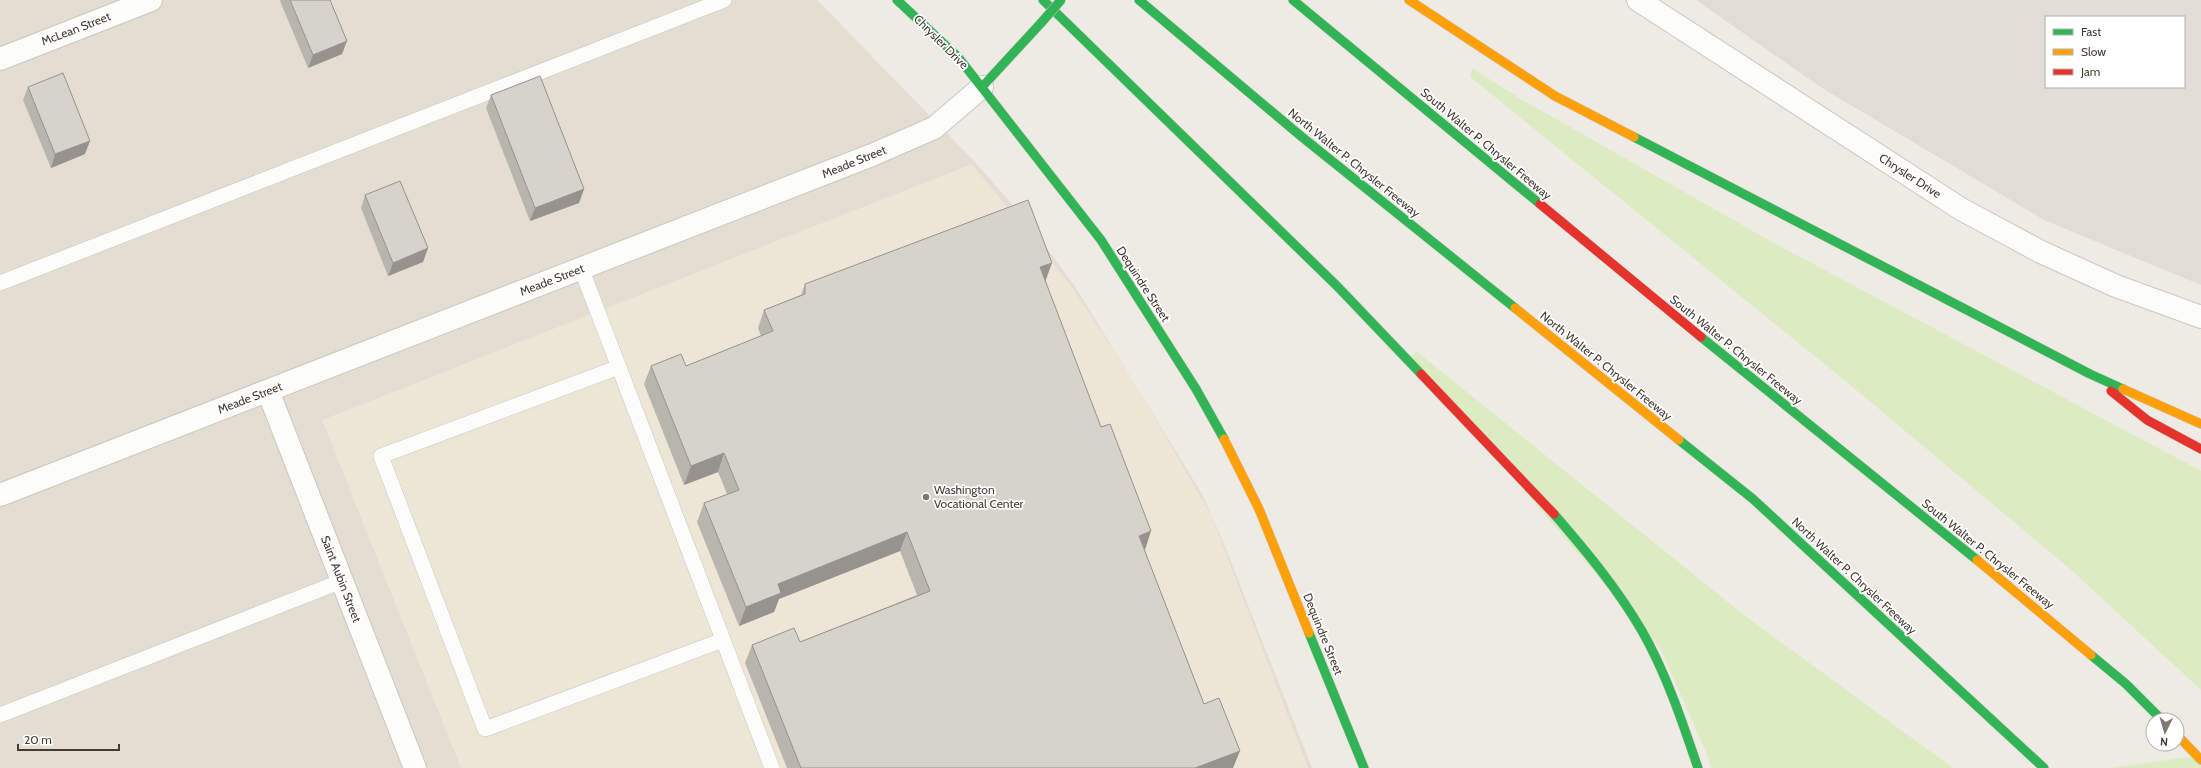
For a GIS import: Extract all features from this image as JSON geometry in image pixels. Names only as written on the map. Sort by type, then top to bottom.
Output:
[{"type":"main road","name":"Chrysler Drive","points":[[897,0],[958,57],[982,87]]},
{"type":"main road","points":[[1043,0],[1125,84],[1339,288],[1571,533],[1608,578],[1632,614],[1653,652],[1671,691],[1698,768]]},
{"type":"main road","name":"Meade Street","points":[[982,87],[1061,0]]},
{"type":"main road","name":"North Walter P. Chrysler Freeway","points":[[1139,0],[1302,137],[1753,499],[2044,768]]},
{"type":"main road","name":"South Walter P. Chrysler Freeway","points":[[1293,0],[1750,378],[1977,560],[2126,684],[2154,712]]},
{"type":"main road","points":[[1409,0],[1555,96],[2090,374],[2201,424]]},
{"type":"main road","name":"Dequindre Street","points":[[982,87],[1105,247],[1196,389],[1230,451],[1259,509],[1364,768]]},
{"type":"main road","points":[[2090,374],[2147,420],[2201,449]]},
{"type":"main road","name":"Dequindre Street","points":[[1259,509],[1295,602]]},
{"type":"main road","points":[[2185,743],[2201,760]]},
{"type":"street","name":"McLean Street","points":[[0,59],[151,0]]},
{"type":"street","name":"Chrysler Drive","points":[[1638,0],[1961,209],[2041,252],[2116,286],[2201,317]]},
{"type":"street","name":"Meade Street","points":[[0,495],[872,155],[934,128],[982,87]]},
{"type":"street","name":"Saint Aubin Street","points":[[268,391],[415,768]]},
{"type":"lane","points":[[0,283],[724,0]]},
{"type":"lane","points":[[581,268],[772,768]]},
{"type":"lane","points":[[619,367],[381,456],[485,729],[723,640]]},
{"type":"lane","points":[[0,715],[342,582]]},
{"type":"shaded area","points":[[0,0],[817,0],[975,162],[1030,225],[1076,288],[1202,494],[1222,539],[1312,768],[0,768]]},
{"type":"shaded area","points":[[1696,0],[2201,0],[2201,285],[2044,220],[1822,88]]},
{"type":"shaded area","points":[[972,164],[1072,287],[1139,390],[1212,517],[1308,768],[461,768],[322,420]]},
{"type":"green space","points":[[1472,68],[1519,98],[1774,243],[2201,471],[2201,690],[2070,569],[1849,384],[1470,77]]},
{"type":"green space","points":[[1416,351],[1744,615],[1953,768],[1711,768],[1708,757],[1661,649],[1410,359]]},
{"type":"green space","points":[[2201,755],[2201,768],[2112,768]]},
{"type":"building","points":[[290,0],[330,0],[347,41],[313,55]]},
{"type":"building","points":[[63,73],[90,141],[55,154],[28,87]]},
{"type":"building","points":[[540,76],[584,189],[535,208],[491,95]]},
{"type":"building","points":[[400,181],[428,248],[393,263],[365,195]]},
{"type":"building","name":"Washington Vocational Center","points":[[1028,200],[1052,263],[1040,267],[1101,427],[1110,424],[1151,531],[1139,536],[1204,704],[1219,698],[1240,751],[1195,768],[801,768],[752,645],[794,628],[800,642],[930,591],[907,532],[778,584],[781,593],[746,607],[704,503],[739,490],[724,453],[691,466],[651,366],[681,354],[686,366],[773,331],[764,310],[805,294],[805,284]]},
{"type":"traffic: fast","points":[[897,0],[958,57],[1101,240],[1196,389],[1224,439]]},
{"type":"traffic: fast","points":[[1043,0],[1337,286],[1421,374]]},
{"type":"traffic: fast","points":[[1041,23],[1061,0]]},
{"type":"traffic: fast","points":[[1139,0],[1302,137],[1515,308]]},
{"type":"traffic: fast","points":[[1293,0],[1540,204]]},
{"type":"traffic: fast","points":[[982,87],[1041,23]]},
{"type":"traffic: fast","points":[[1634,137],[2090,374],[2123,389]]},
{"type":"traffic: fast","points":[[1701,337],[1977,560]]},
{"type":"traffic: fast","points":[[1679,440],[1753,499],[2044,768]]},
{"type":"traffic: fast","points":[[1554,514],[1612,585],[1642,631],[1666,680],[1698,768]]},
{"type":"traffic: fast","points":[[1309,633],[1364,768]]},
{"type":"traffic: fast","points":[[2091,655],[2126,684],[2154,712]]},
{"type":"traffic: slow","points":[[1409,0],[1555,96],[1634,137]]},
{"type":"traffic: slow","points":[[1515,308],[1679,440]]},
{"type":"traffic: slow","points":[[2123,389],[2201,424]]},
{"type":"traffic: slow","points":[[1224,439],[1259,509],[1309,633]]},
{"type":"traffic: slow","points":[[1977,560],[2091,655]]},
{"type":"traffic: slow","points":[[2185,743],[2201,760]]},
{"type":"traffic: jam","points":[[1540,204],[1701,337]]},
{"type":"traffic: jam","points":[[1421,374],[1554,514]]},
{"type":"traffic: jam","points":[[2111,391],[2147,420],[2201,449]]},
{"type":"place","name":"Washington Vocational Center","points":[[926,497]]}]
